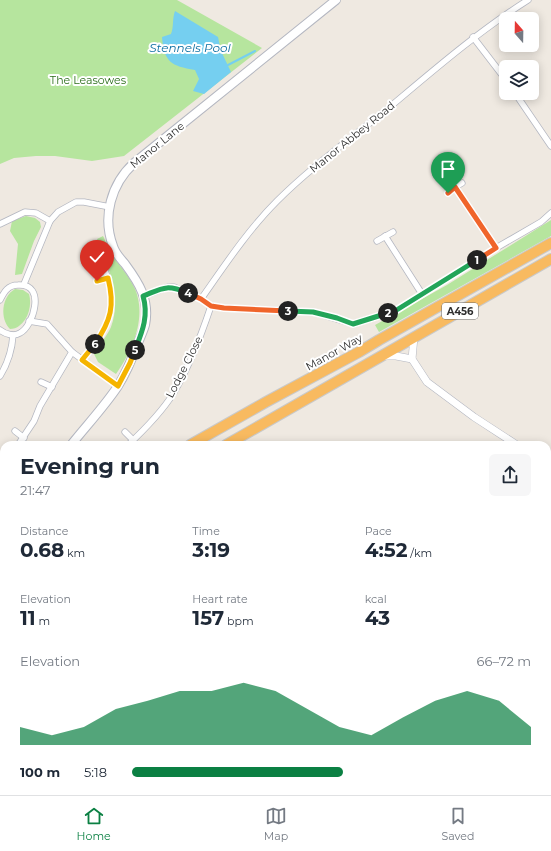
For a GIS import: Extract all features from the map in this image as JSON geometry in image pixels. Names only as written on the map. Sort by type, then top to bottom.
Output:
[{"type":"highway","name":"Manor Way","points":[[197,441],[360,352],[551,243]]},
{"type":"highway","name":"A456","points":[[233,441],[551,259]]},
{"type":"main road","name":"Manor Lane","points":[[74,441],[118,386],[130,363],[145,325],[146,309],[139,284],[113,246],[108,223],[111,199],[116,186],[125,171],[134,163],[336,0]]},
{"type":"street","name":"Manor Abbey Road","points":[[201,299],[239,245],[276,202],[299,180],[384,112],[473,37],[528,0]]},
{"type":"street","points":[[473,37],[499,71]]},
{"type":"street","points":[[520,100],[551,146]]},
{"type":"street","points":[[448,193],[455,187],[462,184]]},
{"type":"street","points":[[455,187],[496,248]]},
{"type":"street","points":[[24,284],[50,221],[58,212],[76,202],[110,207]]},
{"type":"street","points":[[0,224],[25,212],[36,213],[50,221]]},
{"type":"street","points":[[143,296],[168,287],[174,287],[201,299],[211,306],[224,308],[313,312],[353,324],[358,323],[395,311],[496,248],[541,222],[551,213]]},
{"type":"street","points":[[377,241],[393,232]]},
{"type":"street","points":[[385,236],[422,294]]},
{"type":"street","points":[[82,360],[105,328],[110,313],[112,294],[104,266]]},
{"type":"street","points":[[97,281],[108,278]]},
{"type":"street","points":[[0,300],[8,288],[15,285],[24,284],[31,288],[36,298],[36,304],[25,330],[20,334],[13,335],[0,330]]},
{"type":"street","name":"Lodge Close","points":[[133,440],[150,424],[172,394],[199,341],[211,306]]},
{"type":"street","points":[[29,321],[47,324],[72,352],[118,386]]},
{"type":"street","points":[[0,376],[7,365],[12,349],[13,335]]},
{"type":"street","points":[[414,337],[412,359],[427,382],[474,417],[511,441]]},
{"type":"street","points":[[21,441],[72,352]]},
{"type":"street","points":[[382,356],[396,356],[412,359]]},
{"type":"street","points":[[41,382],[52,387]]},
{"type":"street","points":[[15,432],[24,438]]},
{"type":"street","points":[[125,432],[133,440]]},
{"type":"green space","name":"The Leasowes","points":[[0,0],[177,0],[262,48],[124,156],[92,161],[55,156],[36,156],[14,158],[0,164]]},
{"type":"green space","points":[[26,216],[35,218],[40,222],[41,227],[34,241],[22,274],[15,275],[18,244],[10,231],[12,221]]},
{"type":"green space","points":[[551,220],[551,236],[379,332],[375,325],[447,285]]},
{"type":"green space","points":[[103,236],[110,251],[132,283],[137,294],[139,306],[137,330],[133,342],[123,364],[116,374],[98,362],[94,354],[111,327],[115,305],[109,271],[97,239]]},
{"type":"green space","points":[[15,289],[23,290],[29,294],[30,307],[22,323],[14,329],[10,329],[3,314],[7,297]]},
{"type":"water","name":"Stennels Pool","points":[[175,11],[218,37],[221,51],[231,72],[204,94],[193,91],[199,79],[195,70],[180,67],[170,61],[165,52],[162,37],[171,34]]},
{"type":"waterway","points":[[228,65],[255,51]]},
{"type":"route","points":[[97,281],[108,278],[112,294],[110,313],[105,328],[93,347],[82,360],[118,386],[130,363],[145,325],[146,309],[143,296],[160,289],[174,287],[201,299],[211,306],[224,308],[313,312],[353,324],[395,311],[496,248],[455,187],[448,193]]}]
